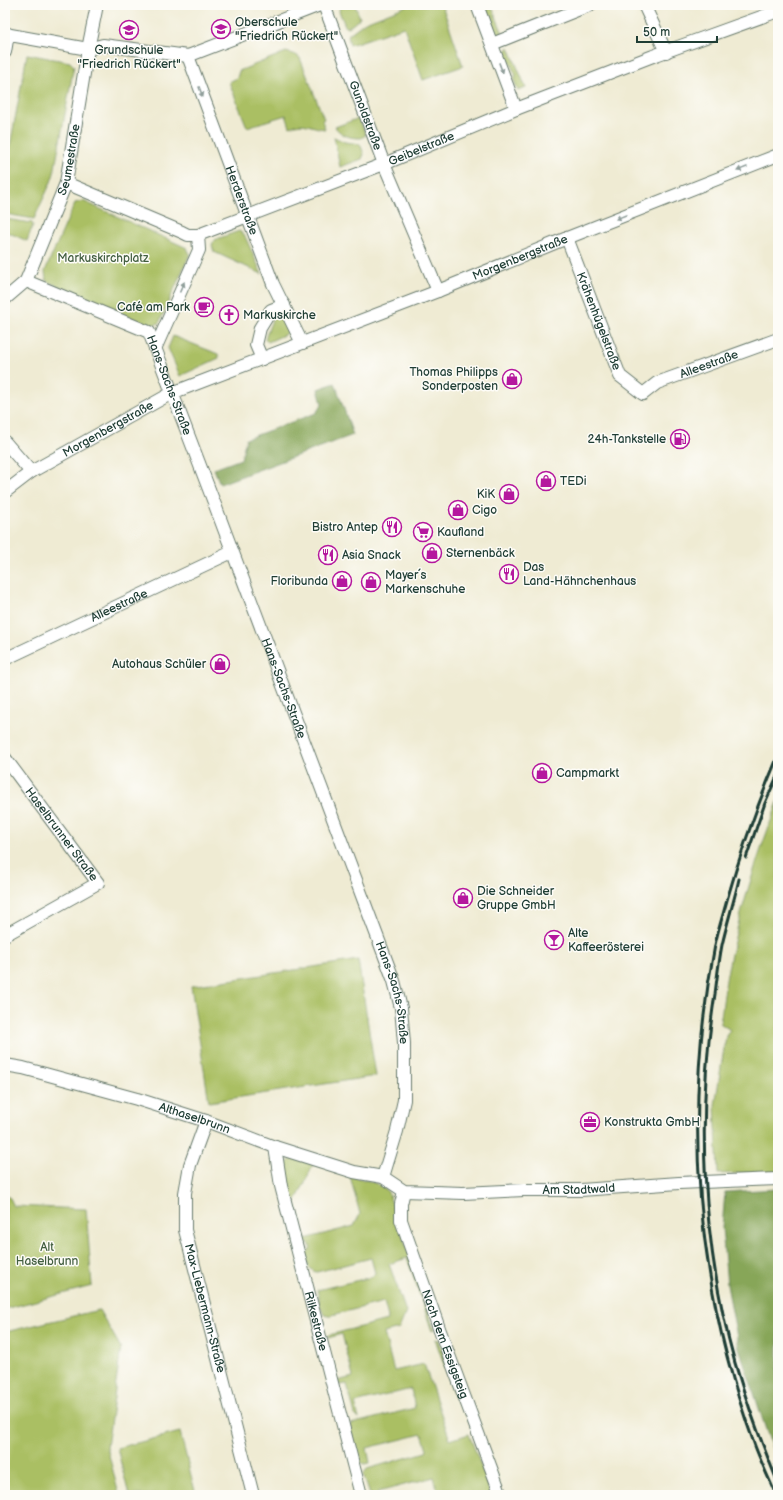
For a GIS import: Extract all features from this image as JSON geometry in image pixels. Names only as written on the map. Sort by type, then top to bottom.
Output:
[{"type":"street","name":"Seumestraße","points":[[5,299],[26,281],[66,183],[88,49],[97,5]]},
{"type":"street","points":[[5,52],[7,34],[88,49],[103,45],[188,56],[320,5]]},
{"type":"street","name":"Gunoldstraße","points":[[324,5],[384,164],[438,291]]},
{"type":"street","points":[[477,5],[516,109]]},
{"type":"street","points":[[492,44],[590,5]]},
{"type":"street","points":[[644,5],[666,52]]},
{"type":"street","name":"Geibelstraße","points":[[198,235],[384,164],[516,109],[778,11]]},
{"type":"street","name":"Herderstraße","points":[[188,56],[273,284],[302,343]]},
{"type":"street","name":"Morgenbergstraße","points":[[5,492],[31,472],[172,393],[438,291],[567,238],[778,155]]},
{"type":"street","points":[[66,183],[188,235],[198,235],[199,250],[155,349]]},
{"type":"street","name":"Krähenhügelstraße","points":[[567,238],[620,376],[643,394]]},
{"type":"street","name":"Hans-Sachs-Straße","points":[[26,281],[149,332],[394,981],[401,1008],[404,1043],[404,1100],[397,1131],[383,1177]]},
{"type":"street","points":[[262,359],[256,345],[260,328],[271,310],[284,305]]},
{"type":"street","name":"Alleestraße","points":[[643,394],[657,383],[778,339]]},
{"type":"street","points":[[5,442],[31,472]]},
{"type":"street","name":"Alleestraße","points":[[5,659],[232,552]]},
{"type":"street","name":"Haselbrunner Straße","points":[[5,758],[98,883],[5,935]]},
{"type":"street","name":"Althaselbrunn","points":[[5,1065],[23,1068],[129,1097],[206,1120],[275,1147],[354,1172],[383,1177]]},
{"type":"street","name":"Max-Liebermann-Straße","points":[[206,1120],[190,1166],[185,1193],[185,1230],[253,1495]]},
{"type":"street","name":"Rilkestraße","points":[[275,1147],[282,1186],[361,1495]]},
{"type":"street","points":[[383,1177],[404,1191]]},
{"type":"street","name":"Am Stadtwald","points":[[404,1191],[463,1194],[524,1190],[581,1190],[679,1183],[778,1179]]},
{"type":"street","name":"Nach dem Essigsteig","points":[[404,1191],[401,1204],[401,1220],[403,1227],[501,1495]]},
{"type":"green space","points":[[355,5],[360,18],[346,28],[339,11],[340,7]]},
{"type":"green space","points":[[409,5],[442,5],[463,66],[423,80],[404,27],[350,45],[349,34],[365,22]]},
{"type":"green space","points":[[484,5],[491,5],[504,36],[497,36]]},
{"type":"green space","points":[[509,47],[526,88],[518,91],[513,78],[516,76],[505,52]]},
{"type":"green space","points":[[286,52],[300,58],[324,119],[322,120],[325,129],[304,124],[290,127],[286,115],[247,127],[229,82],[237,78],[239,71]]},
{"type":"green space","points":[[27,54],[70,62],[74,66],[54,173],[34,219],[5,214],[5,173]]},
{"type":"green space","points":[[359,118],[366,135],[361,138],[346,136],[340,133],[335,127]]},
{"type":"green space","points":[[334,137],[345,142],[360,144],[364,154],[362,159],[340,167]]},
{"type":"green space","name":"Markuskirchplatz","points":[[83,201],[187,248],[190,254],[159,323],[151,326],[46,281],[45,271],[75,203]]},
{"type":"green space","points":[[5,219],[32,223],[33,225],[27,241],[5,231]]},
{"type":"green space","points":[[239,231],[244,234],[262,274],[214,252],[212,245],[214,240]]},
{"type":"green space","points":[[277,314],[283,317],[288,332],[268,342],[265,339],[271,322]]},
{"type":"green space","points":[[173,336],[218,354],[219,358],[180,376],[168,348]]},
{"type":"green space","points":[[335,383],[353,435],[220,484],[214,469],[241,459],[246,439],[316,413],[322,404],[318,389]]},
{"type":"green space","points":[[778,802],[778,1172],[718,1174],[715,1105],[726,1036],[730,1030],[720,1023],[726,980],[731,952],[749,887]]},
{"type":"green space","points":[[358,960],[376,1076],[209,1102],[191,986]]},
{"type":"green space","points":[[293,1158],[314,1163],[295,1203],[305,1239],[354,1226],[360,1214],[350,1176],[380,1185],[388,1192],[434,1329],[432,1331],[407,1258],[389,1264],[406,1312],[399,1329],[384,1333],[394,1371],[424,1364],[450,1440],[469,1434],[492,1495],[437,1495],[438,1493],[434,1477],[378,1492],[379,1495],[370,1495],[363,1474],[367,1469],[426,1452],[427,1449],[422,1434],[367,1448],[370,1463],[364,1464],[360,1462],[349,1426],[351,1424],[415,1408],[411,1389],[355,1403],[359,1419],[355,1415],[347,1384],[339,1385],[337,1381],[353,1377],[342,1334],[328,1338],[329,1335],[387,1320],[388,1317],[384,1302],[328,1316],[324,1315],[319,1304],[317,1290],[372,1277],[375,1273],[371,1258],[317,1272],[313,1271],[308,1266],[305,1255],[310,1249],[310,1246],[309,1243],[303,1242],[299,1239],[284,1175],[286,1165]]},
{"type":"green space","points":[[778,1189],[778,1466],[739,1348],[727,1285],[722,1228],[725,1192]]},
{"type":"green space","name":"Alt Haselbrunn","points":[[5,1195],[10,1198],[14,1206],[86,1209],[92,1286],[5,1309]]},
{"type":"green space","points":[[99,1310],[121,1348],[107,1447],[119,1495],[5,1495],[5,1332]]},
{"type":"green space","points":[[435,1339],[439,1340],[460,1402],[458,1403]]},
{"type":"green space","points":[[180,1432],[196,1495],[129,1495],[117,1448]]},
{"type":"railway","points":[[776,1495],[755,1446],[735,1385],[719,1324],[708,1261],[700,1198],[698,1135],[699,1071],[705,1008],[715,945],[744,845],[778,756]]},
{"type":"railway","points":[[746,858],[765,803],[778,774]]},
{"type":"railway","points":[[739,879],[722,945],[709,1040],[705,1086],[704,1133],[706,1180],[709,1226],[715,1272],[724,1318],[735,1363],[745,1394],[778,1483]]},
{"type":"place","name":"Oberschule \"Friedrich Rückert\"","points":[[221,29]]},
{"type":"place","name":"Grundschule \"Friedrich Rückert\"","points":[[129,30]]},
{"type":"place","name":"Café am Park","points":[[204,307]]},
{"type":"place","name":"Markuskirche","points":[[229,315]]},
{"type":"place","name":"Thomas Philipps Sonderposten","points":[[512,379]]},
{"type":"place","name":"24h-Tankstelle","points":[[680,439]]},
{"type":"place","name":"TEDi","points":[[546,481]]},
{"type":"place","name":"KiK","points":[[509,494]]},
{"type":"place","name":"Cigo","points":[[458,510]]},
{"type":"place","name":"Bistro Antep","points":[[392,527]]},
{"type":"place","name":"Kaufland","points":[[423,532]]},
{"type":"place","name":"Sternenbäck","points":[[432,553]]},
{"type":"place","name":"Asia Snack","points":[[328,555]]},
{"type":"place","name":"Das Land-Hähnchenhaus","points":[[509,574]]},
{"type":"place","name":"Floribunda","points":[[342,581]]},
{"type":"place","name":"Mayer´s Markenschuhe","points":[[371,582]]},
{"type":"place","name":"Autohaus Schüler","points":[[220,664]]},
{"type":"place","name":"Campmarkt","points":[[542,773]]},
{"type":"place","name":"Die Schneider Gruppe GmbH","points":[[463,898]]},
{"type":"place","name":"Alte Kaffeerösterei","points":[[554,940]]},
{"type":"place","name":"Konstrukta GmbH","points":[[590,1122]]}]
